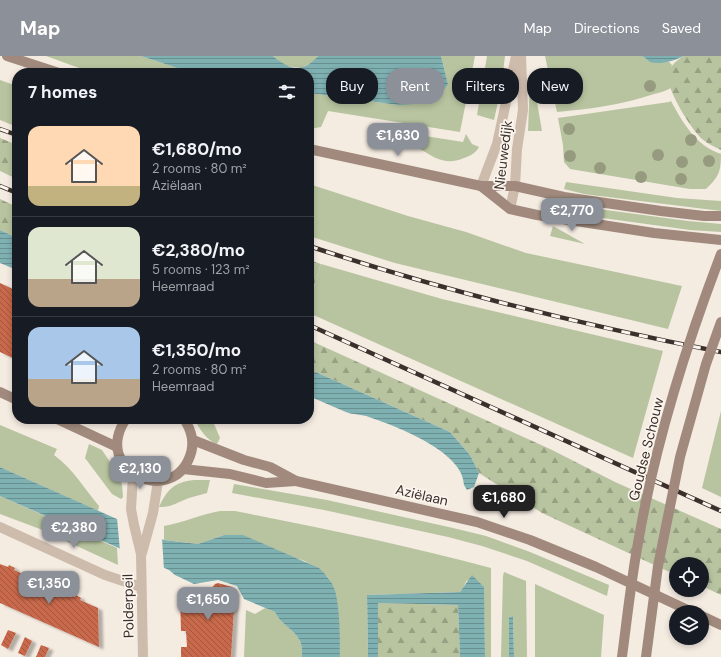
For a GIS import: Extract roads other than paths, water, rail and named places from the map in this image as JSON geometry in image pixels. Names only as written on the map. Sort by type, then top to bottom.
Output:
[{"type":"main road","points":[[6,56],[43,68]]},
{"type":"main road","points":[[314,150],[481,186],[515,186],[572,198],[661,211],[704,216],[721,216]]},
{"type":"main road","points":[[481,186],[510,209],[537,215],[634,230],[721,240]]},
{"type":"main road","name":"Goudse Schouw","points":[[622,657],[638,543],[654,465],[684,358],[721,254]]},
{"type":"main road","points":[[646,657],[658,566],[680,457],[706,364],[721,322]]},
{"type":"main road","points":[[1,392],[12,394]]},
{"type":"main road","points":[[1,392],[12,398]]},
{"type":"main road","points":[[68,424],[117,447]]},
{"type":"main road","points":[[123,424],[119,432],[117,447],[122,463],[133,475],[145,480],[158,481],[168,479],[176,475],[183,469],[188,460],[192,451],[192,440],[187,424]]},
{"type":"main road","name":"Aziëlaan","points":[[192,440],[244,460],[270,467],[296,481],[477,522],[530,540],[596,567],[677,605]]},
{"type":"main road","name":"Aziëlaan","points":[[183,469],[230,474],[266,483],[296,481]]},
{"type":"main road","points":[[709,619],[721,625]]},
{"type":"street","name":"Nieuwedijk","points":[[481,186],[497,144],[516,56]]},
{"type":"street","name":"Nieuwedijk","points":[[510,209],[515,186],[517,149],[523,110],[521,56]]},
{"type":"street","name":"Polderpeil","points":[[133,475],[131,509],[141,558],[143,657]]},
{"type":"street","name":"Polderpeil","points":[[141,558],[153,514],[158,481]]},
{"type":"street","points":[[0,527],[105,575],[141,587]]},
{"type":"water","points":[[141,56],[273,56],[290,67],[296,68],[177,68]]},
{"type":"water","points":[[318,56],[441,56],[444,68],[386,68],[386,103],[378,102],[378,68],[326,68],[326,95],[314,94],[314,68],[301,68],[312,62]]},
{"type":"water","points":[[642,56],[683,56],[671,61],[654,63]]},
{"type":"water","points":[[444,68],[448,84],[444,89]]},
{"type":"water","points":[[391,104],[416,104],[398,105]]},
{"type":"water","points":[[0,230],[12,236],[12,268],[0,263]]},
{"type":"water","points":[[314,371],[450,432],[470,455],[479,473],[474,487],[467,490],[461,473],[453,462],[441,451],[427,442],[395,427],[366,416],[346,412],[314,398]]},
{"type":"water","points":[[0,467],[164,540],[198,544],[224,535],[243,535],[319,568],[331,582],[336,595],[339,622],[340,657],[302,657],[302,647],[300,641],[280,620],[275,612],[244,599],[237,586],[218,580],[194,584],[175,575],[169,570],[0,496]]},
{"type":"water","points":[[472,575],[484,587],[485,657],[460,657],[458,605],[378,603],[378,657],[368,657],[367,595],[460,592]]},
{"type":"water","points":[[513,616],[514,657],[509,657],[509,617]]},
{"type":"railway","points":[[0,129],[12,133]]},
{"type":"railway","points":[[0,186],[12,191]]},
{"type":"railway","points":[[314,248],[411,278],[514,306],[669,342],[721,352]]},
{"type":"railway","points":[[314,327],[721,511]]}]
